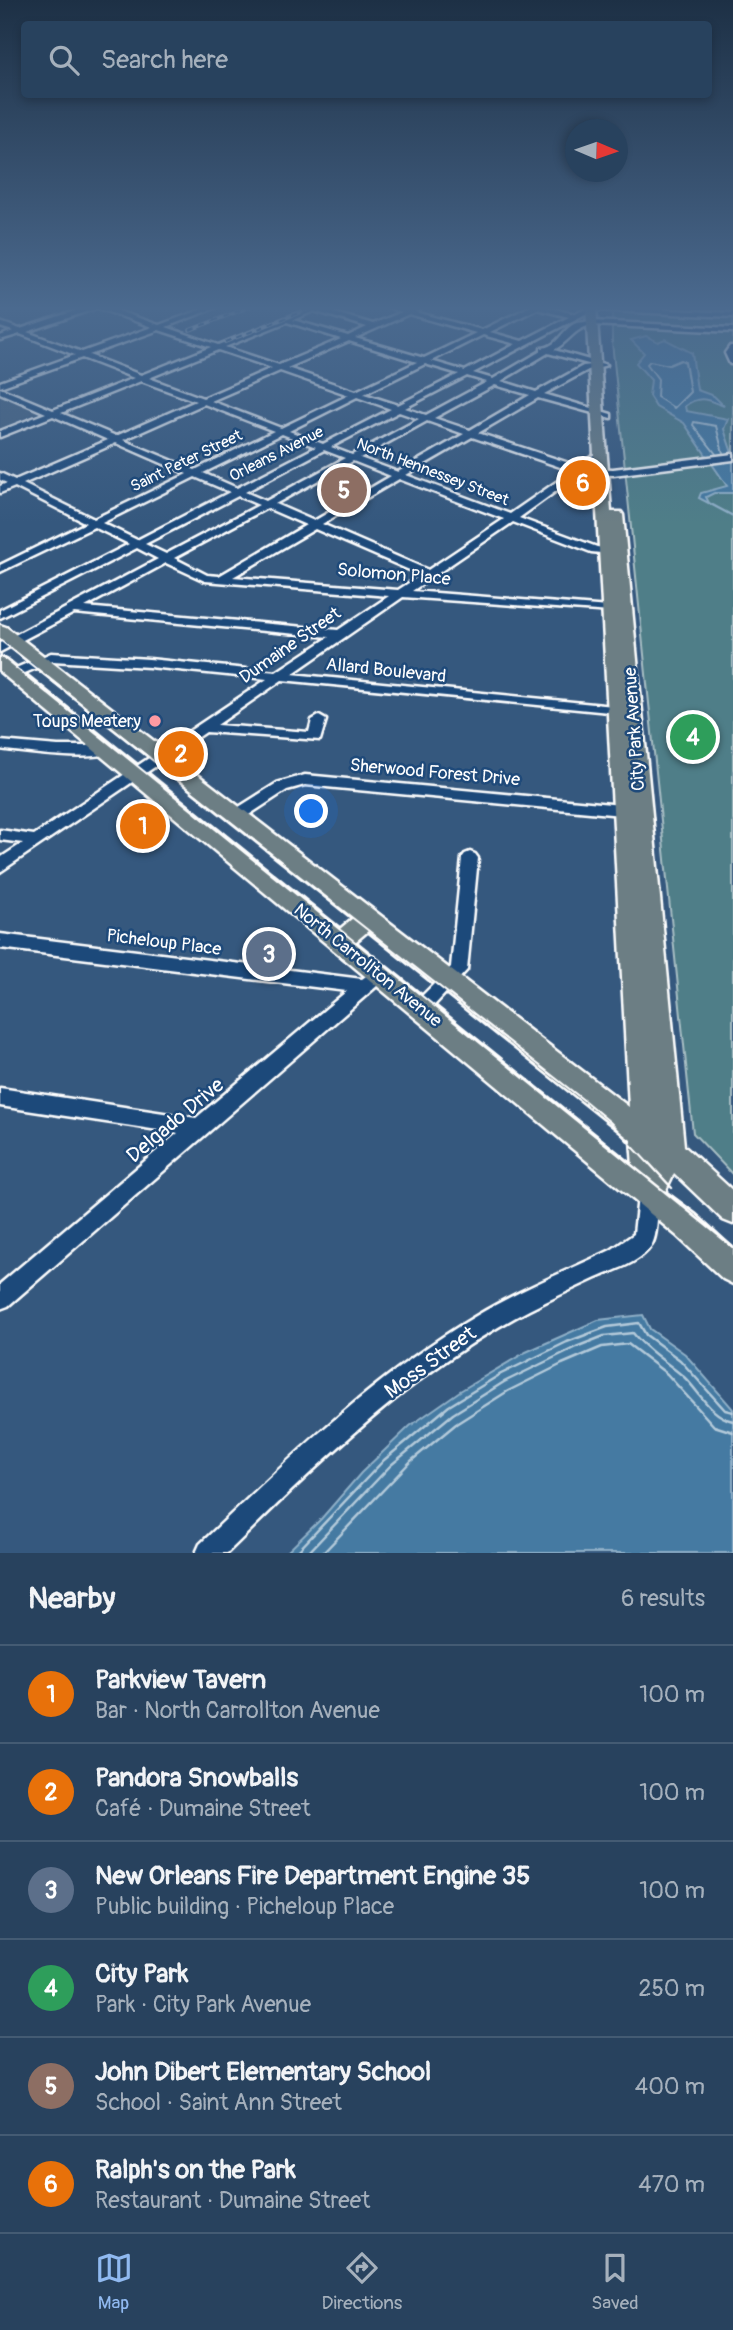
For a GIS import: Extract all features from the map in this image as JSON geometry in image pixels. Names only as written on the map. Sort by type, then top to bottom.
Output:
[{"type":"main road","name":"City Park Avenue","points":[[599,378],[632,811],[643,1134],[648,1196]]},
{"type":"main road","name":"North Carrollton Avenue","points":[[5,639],[40,661],[643,1134],[671,1152],[733,1210]]},
{"type":"main road","name":"North Carrollton Avenue","points":[[7,668],[340,942],[372,980],[421,1008],[648,1196],[687,1224],[733,1269]]},
{"type":"main road","name":"City Park Avenue","points":[[632,811],[671,1152]]},
{"type":"main road","points":[[340,942],[368,919]]},
{"type":"main road","points":[[648,1196],[671,1152]]},
{"type":"street","points":[[0,385],[18,378]]},
{"type":"street","points":[[0,434],[140,378]]},
{"type":"street","name":"North Hennessey Street","points":[[142,378],[512,518],[613,553]]},
{"type":"street","points":[[0,490],[255,378]]},
{"type":"street","points":[[310,378],[579,470],[733,457]]},
{"type":"street","name":"Saint Peter Street","points":[[0,569],[389,378]]},
{"type":"street","name":"Orleans Avenue","points":[[0,615],[452,378]]},
{"type":"street","points":[[478,378],[603,415]]},
{"type":"street","points":[[5,639],[71,609],[500,378]]},
{"type":"street","points":[[219,580],[316,526],[535,396],[571,378]]},
{"type":"street","points":[[0,390],[429,574]]},
{"type":"street","name":"Dumaine Street","points":[[0,866],[206,728],[579,470],[605,466]]},
{"type":"street","name":"Solomon Place","points":[[0,476],[205,578],[618,611]]},
{"type":"street","points":[[71,609],[340,634]]},
{"type":"street","name":"Allard Boulevard","points":[[7,668],[51,657],[280,676],[625,711]]},
{"type":"street","points":[[206,728],[316,737],[318,720]]},
{"type":"street","points":[[0,745],[58,751],[106,751]]},
{"type":"street","name":"Sherwood Forest Drive","points":[[236,817],[282,786],[305,780],[404,787],[632,811]]},
{"type":"street","points":[[0,835],[28,838],[33,843]]},
{"type":"street","points":[[421,1008],[459,970],[470,858]]},
{"type":"street","name":"Picheloup Place","points":[[0,941],[372,980]]},
{"type":"street","name":"Delgado Drive","points":[[1,1296],[372,980]]},
{"type":"street","points":[[0,1097],[201,1128]]},
{"type":"street","name":"Moss Street","points":[[209,1553],[313,1455],[398,1382],[480,1325],[540,1293],[625,1256],[644,1239],[648,1196]]},
{"type":"shaded area","points":[[0,395],[38,412],[0,428]]},
{"type":"green space","points":[[616,378],[733,378],[733,1175],[693,1133]]},
{"type":"water","points":[[695,378],[697,390],[714,396],[724,406],[700,399],[685,406],[686,411],[728,419],[724,429],[733,456],[733,493],[714,493],[706,497],[709,503],[733,516],[699,498],[701,493],[727,486],[684,423],[656,407],[649,396],[651,380]]},
{"type":"water","points":[[643,1315],[650,1329],[685,1354],[733,1409],[733,1553],[286,1553],[321,1519],[361,1473],[410,1426],[460,1391],[526,1352],[598,1320]]},
{"type":"tram line","points":[[0,640],[586,1102],[610,1122],[649,1164]]},
{"type":"tram line","points":[[0,655],[630,1164]]},
{"type":"tram line","points":[[628,1162],[733,1247]]},
{"type":"tram line","points":[[648,1162],[672,1188]]},
{"type":"place","name":"Ralph's on the Park","points":[[583,483]]},
{"type":"place","name":"John Dibert Elementary School","points":[[344,490]]},
{"type":"place","name":"Toups Meatery","points":[[155,721]]},
{"type":"place","name":"City Park","points":[[693,737]]},
{"type":"place","name":"Pandora Snowballs","points":[[181,754]]},
{"type":"place","name":"Parkview Tavern","points":[[143,826]]},
{"type":"place","name":"New Orleans Fire Department Engine 35","points":[[269,954]]}]
